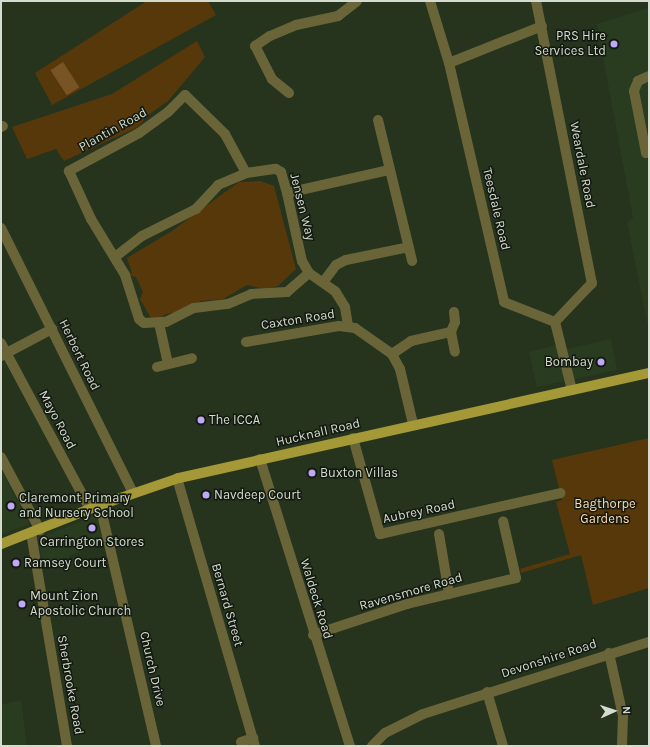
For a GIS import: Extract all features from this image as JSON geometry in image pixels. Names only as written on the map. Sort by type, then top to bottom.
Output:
[{"type":"main road","name":"Hucknall Road","points":[[1,544],[35,532],[100,505],[177,478],[413,424],[649,373]]},
{"type":"street","points":[[289,93],[272,79],[255,46],[270,36],[296,25],[338,16],[357,1]]},
{"type":"street","name":"Teesdale Road","points":[[430,1],[449,63],[504,302],[556,322]]},
{"type":"street","name":"Weardale Road","points":[[536,1],[592,283],[556,322]]},
{"type":"street","points":[[449,63],[542,26]]},
{"type":"street","points":[[649,76],[638,81],[634,91],[646,152],[649,152]]},
{"type":"street","name":"Plantin Road","points":[[116,257],[90,219],[69,171],[139,133],[168,112],[185,95],[225,134],[246,173]]},
{"type":"street","points":[[378,120],[412,262]]},
{"type":"street","name":"Jensen Way","points":[[116,257],[142,236],[196,209],[218,185],[246,173],[276,169],[281,172],[302,262],[309,273]]},
{"type":"street","points":[[287,193],[389,170]]},
{"type":"street","name":"Herbert Road","points":[[1,228],[134,493]]},
{"type":"street","points":[[324,281],[336,265],[346,260],[409,247]]},
{"type":"street","points":[[116,257],[125,275],[139,319],[144,323],[159,323],[206,305],[228,304],[261,293],[287,292],[298,286],[309,273],[324,281],[335,291],[345,307],[348,326]]},
{"type":"street","points":[[454,312],[455,322],[451,332],[455,352]]},
{"type":"street","points":[[556,322],[572,390]]},
{"type":"street","points":[[159,323],[168,364]]},
{"type":"street","name":"Caxton Road","points":[[246,342],[348,326],[373,339],[392,354],[400,369],[413,424]]},
{"type":"street","points":[[4,355],[52,329]]},
{"type":"street","points":[[392,354],[411,341],[451,332]]},
{"type":"street","name":"Mayo Road","points":[[1,343],[4,355],[90,509]]},
{"type":"street","points":[[157,367],[192,358]]},
{"type":"street","name":"Aubrey Road","points":[[353,438],[380,534],[560,493]]},
{"type":"street","name":"Sherbrooke Road","points":[[1,457],[35,532],[67,746]]},
{"type":"street","name":"Waldeck Road","points":[[260,459],[313,635],[350,746]]},
{"type":"street","name":"Bernard Street","points":[[177,478],[254,742],[241,742]]},
{"type":"street","name":"Church Drive","points":[[100,505],[156,746]]},
{"type":"street","name":"Ravensmore Road","points":[[313,635],[407,604],[516,578],[503,521]]},
{"type":"street","points":[[439,534],[450,594]]},
{"type":"street","name":"Devonshire Road","points":[[372,746],[399,724],[488,692],[609,653],[649,642]]},
{"type":"street","points":[[609,653],[623,716],[622,746]]},
{"type":"street","points":[[488,692],[502,746]]},
{"type":"shaded area","points":[[649,8],[649,331],[627,222],[633,218],[597,24]]},
{"type":"shaded area","points":[[63,62],[79,87],[67,95],[50,70]]},
{"type":"shaded area","points":[[611,339],[617,370],[537,387],[529,352],[560,344],[562,350]]},
{"type":"shaded area","name":"Claremont Primary and Nursery School","points":[[1,469],[29,524],[1,535]]},
{"type":"shaded area","points":[[99,514],[106,541],[89,544],[89,546],[69,556],[70,561],[42,561],[39,538]]},
{"type":"shaded area","points":[[21,700],[27,746],[1,746],[1,705]]},
{"type":"green space","points":[[147,1],[208,1],[216,15],[52,105],[35,73]]},
{"type":"green space","points":[[197,41],[205,57],[168,101],[144,118],[143,122],[136,128],[64,161],[56,149],[27,159],[12,127],[112,94]]},
{"type":"green space","points":[[260,181],[274,186],[296,269],[278,286],[265,289],[247,285],[223,299],[201,301],[186,307],[185,311],[166,314],[156,320],[151,318],[140,299],[143,292],[136,277],[129,275],[132,273],[127,258],[172,231],[239,182]]},
{"type":"green space","name":"Bagthorpe Gardens","points":[[649,438],[649,588],[593,605],[581,555],[521,573],[520,569],[570,554],[556,502],[562,500],[552,460]]},
{"type":"place","name":"PRS Hire Services Ltd","points":[[614,44]]},
{"type":"place","name":"Bombay","points":[[601,362]]},
{"type":"place","name":"The ICCA","points":[[201,420]]},
{"type":"place","name":"Buxton Villas","points":[[312,473]]},
{"type":"place","name":"Navdeep Court","points":[[206,495]]},
{"type":"place","name":"Claremont Primary and Nursery School","points":[[11,506]]},
{"type":"place","name":"Carrington Stores","points":[[92,528]]},
{"type":"place","name":"Ramsey Court","points":[[16,563]]},
{"type":"place","name":"Mount Zion Apostolic Church","points":[[22,604]]}]
